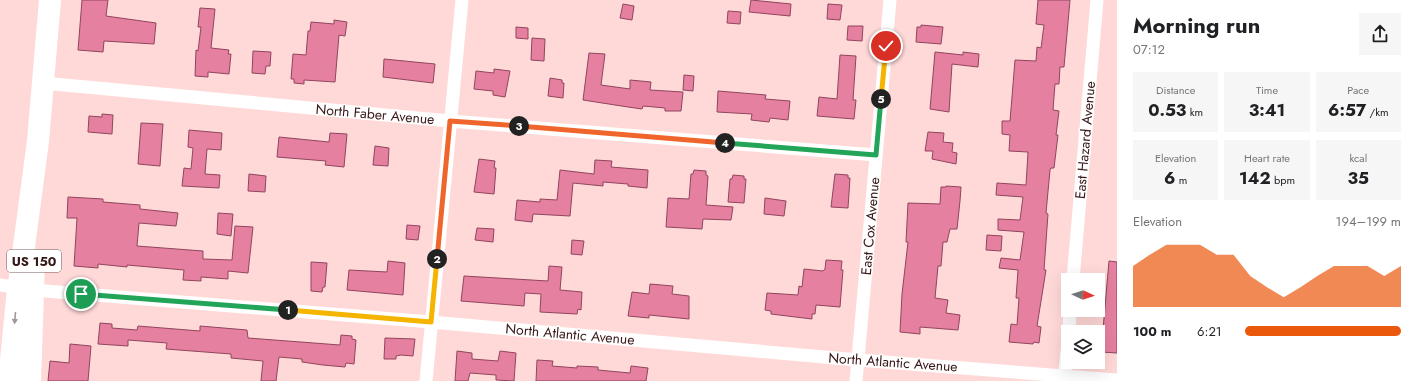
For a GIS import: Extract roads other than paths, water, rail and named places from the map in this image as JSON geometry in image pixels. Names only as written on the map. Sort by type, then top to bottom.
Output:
[{"type":"highway","name":"US 150","points":[[9,381],[19,288],[38,141],[50,0]]},
{"type":"highway","name":"US 150","points":[[19,288],[30,381]]},
{"type":"street","points":[[426,381],[462,0]]},
{"type":"street","name":"East Cox Avenue","points":[[856,381],[890,0]]},
{"type":"street","name":"East Hazard Avenue","points":[[1074,273],[1097,0]]},
{"type":"street","name":"North Faber Avenue","points":[[43,83],[450,121],[876,155]]},
{"type":"street","name":"North Atlantic Avenue","points":[[19,288],[431,322],[1065,378],[1117,380]]}]
